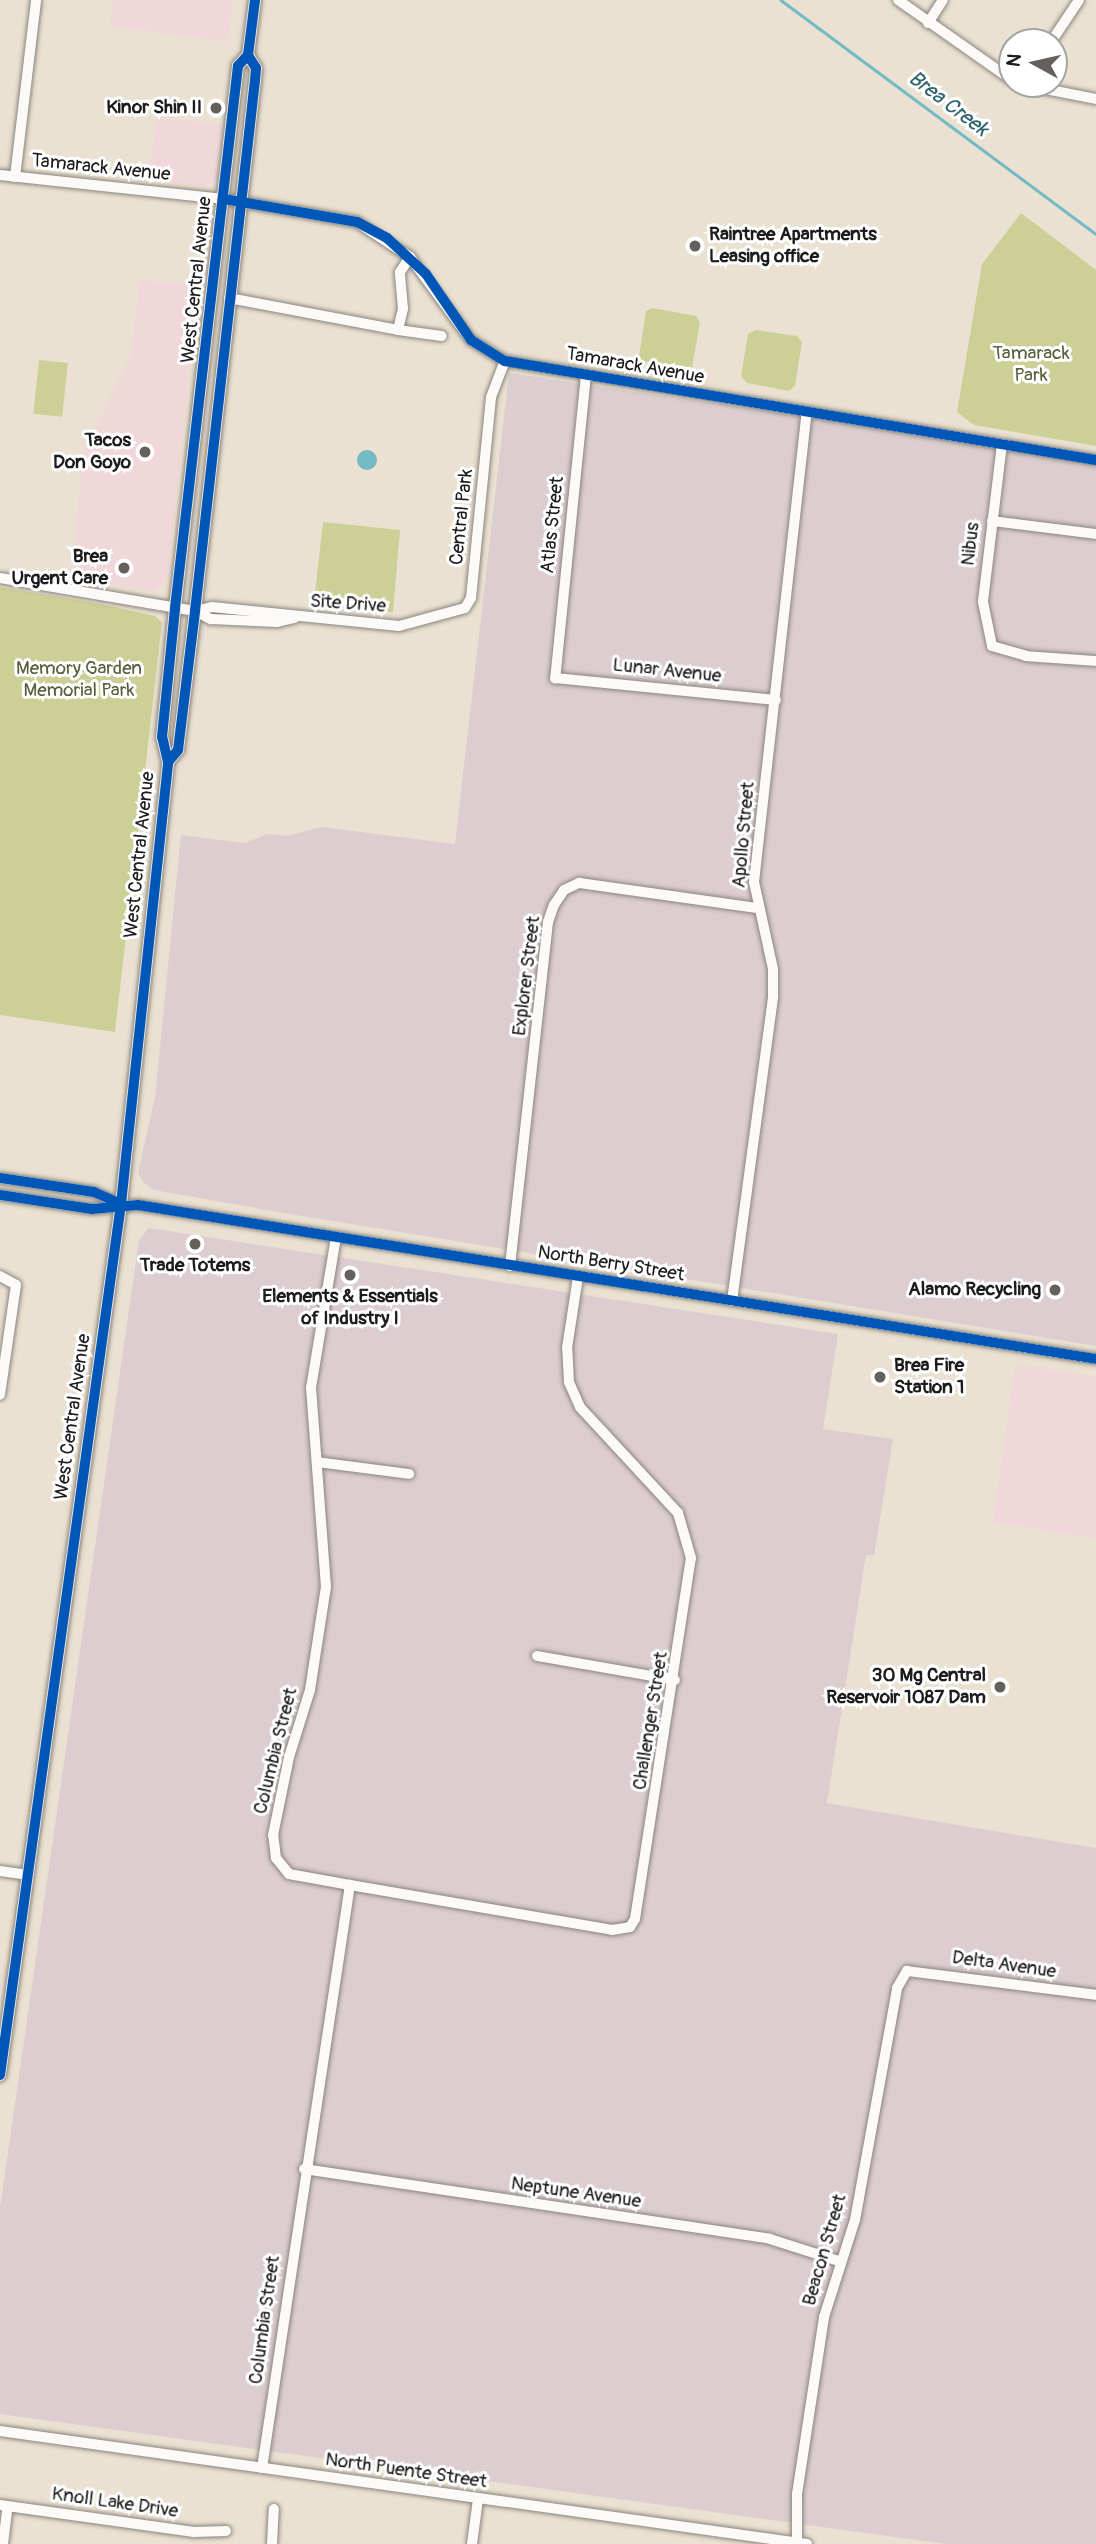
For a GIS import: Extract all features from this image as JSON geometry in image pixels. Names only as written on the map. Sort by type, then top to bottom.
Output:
[{"type":"main road","name":"West Central Avenue","points":[[0,2075],[121,1204],[168,762],[162,737],[175,608],[238,66],[248,55],[255,0]]},
{"type":"main road","name":"West Central Avenue","points":[[168,762],[178,750],[195,611],[256,68],[248,55]]},
{"type":"street","points":[[15,177],[36,0]]},
{"type":"street","points":[[898,0],[998,70]]},
{"type":"street","points":[[928,23],[943,0]]},
{"type":"street","points":[[1060,28],[1079,0]]},
{"type":"street","points":[[1068,93],[1096,99]]},
{"type":"street","name":"Tamarack Avenue","points":[[0,175],[224,199],[357,222],[410,257],[471,340],[505,361],[1096,460]]},
{"type":"street","points":[[398,330],[403,309],[400,272],[410,257]]},
{"type":"street","points":[[229,298],[442,336]]},
{"type":"street","name":"Central Park","points":[[397,626],[443,617],[465,608],[471,598],[491,397],[505,361]]},
{"type":"street","name":"Atlas Street","points":[[555,678],[586,375]]},
{"type":"street","name":"Apollo Street","points":[[732,1301],[773,996],[772,970],[757,908],[754,882],[807,412]]},
{"type":"street","name":"Nibus","points":[[1002,444],[983,602],[992,646],[1026,656],[1096,661]]},
{"type":"street","points":[[992,521],[1096,534]]},
{"type":"street","name":"Site Drive","points":[[0,578],[195,611],[212,619],[277,622],[296,618],[397,626]]},
{"type":"street","name":"Lunar Avenue","points":[[555,678],[776,701]]},
{"type":"street","name":"Explorer Street","points":[[510,1266],[548,922],[554,905],[564,890],[579,883],[757,908]]},
{"type":"street","name":"North Berry Street","points":[[0,1178],[94,1192],[121,1204],[1096,1359]]},
{"type":"street","name":"North Berry Street","points":[[0,1195],[92,1209],[121,1204]]},
{"type":"street","name":"Columbia Street","points":[[262,2468],[304,2169],[350,1885],[289,1874],[274,1851],[289,1757],[310,1690],[326,1587],[311,1388],[336,1237]]},
{"type":"street","points":[[0,1276],[12,1280],[16,1285],[2,1363],[0,1395]]},
{"type":"street","name":"Challenger Street","points":[[350,1885],[612,1930],[629,1927],[637,1912],[676,1680],[690,1550],[678,1513],[580,1407],[569,1382],[567,1348],[578,1277]]},
{"type":"street","points":[[317,1462],[409,1474]]},
{"type":"street","points":[[537,1656],[676,1680]]},
{"type":"street","points":[[0,1871],[27,1875]]},
{"type":"street","name":"Delta Avenue","points":[[907,1971],[1096,1995]]},
{"type":"street","name":"Beacon Street","points":[[802,2543],[797,2494],[824,2317],[839,2261],[855,2220],[897,1988],[907,1971]]},
{"type":"street","name":"Neptune Avenue","points":[[304,2169],[770,2239],[839,2261]]},
{"type":"street","name":"North Puente Street","points":[[0,2431],[802,2543]]},
{"type":"street","points":[[472,2544],[478,2499]]},
{"type":"street","points":[[3,2544],[4,2506]]},
{"type":"street","name":"Knoll Lake Drive","points":[[4,2506],[194,2532],[226,2531]]},
{"type":"street","points":[[272,2544],[274,2509]]},
{"type":"street","points":[[192,2544],[194,2532]]},
{"type":"shaded area","points":[[113,0],[233,0],[228,42],[110,26]]},
{"type":"shaded area","points":[[157,117],[225,125],[217,180],[205,187],[148,180]]},
{"type":"shaded area","points":[[140,280],[199,285],[167,580],[154,592],[72,577],[82,456],[131,354]]},
{"type":"shaded area","points":[[509,373],[1096,460],[1096,1346],[290,1214],[154,1190],[143,1182],[138,1173],[155,1097],[181,835],[245,843],[267,834],[287,836],[321,827],[455,844]]},
{"type":"shaded area","points":[[149,1228],[838,1334],[823,1429],[893,1439],[874,1555],[866,1555],[827,1803],[1096,1848],[1096,2544],[946,2544],[0,2414],[0,2208],[139,1240]]},
{"type":"shaded area","points":[[1015,1364],[1096,1377],[1096,1539],[993,1522]]},
{"type":"green space","name":"Tamarack Park","points":[[1021,213],[1096,270],[1096,446],[974,425],[957,412],[982,264]]},
{"type":"green space","points":[[652,308],[696,316],[700,323],[692,367],[642,361],[639,356],[646,311]]},
{"type":"green space","points":[[756,330],[797,336],[802,342],[795,386],[789,391],[747,383],[741,376],[748,334]]},
{"type":"green space","points":[[39,360],[68,363],[62,417],[33,414]]},
{"type":"green space","points":[[323,522],[400,530],[393,612],[354,610],[355,605],[323,602],[315,593]]},
{"type":"green space","name":"Memory Garden Memorial Park","points":[[0,587],[101,604],[155,616],[162,622],[115,1032],[0,1015]]},
{"type":"water","points":[[367,450],[374,453],[377,460],[374,467],[367,470],[360,467],[357,460],[360,453]]},
{"type":"waterway","name":"Brea Creek","points":[[781,0],[1096,234]]},
{"type":"cycle path","points":[[0,2075],[121,1204],[168,762],[162,737],[175,608],[238,66],[248,55],[255,0]]},
{"type":"cycle path","points":[[168,762],[178,750],[195,611],[255,80],[256,68],[248,55]]},
{"type":"cycle path","points":[[224,199],[357,222],[387,238],[426,274],[471,340],[505,361],[1096,460]]},
{"type":"cycle path","points":[[0,1178],[94,1192],[121,1204]]},
{"type":"cycle path","points":[[0,1195],[92,1209],[138,1205],[1096,1359]]},
{"type":"place","name":"Kinor Shin II","points":[[216,108]]},
{"type":"place","name":"Raintree Apartments Leasing office","points":[[695,246]]},
{"type":"place","name":"Tacos Don Goyo","points":[[145,452]]},
{"type":"place","name":"Brea Urgent Care","points":[[124,568]]},
{"type":"place","name":"Trade Totems","points":[[195,1244]]},
{"type":"place","name":"Elements & Essentials of Industry I","points":[[350,1275]]},
{"type":"place","name":"Alamo Recycling","points":[[1055,1290]]},
{"type":"place","name":"Brea Fire Station 1","points":[[880,1377]]},
{"type":"place","name":"30 Mg Central Reservoir 1087 Dam","points":[[1000,1687]]}]
